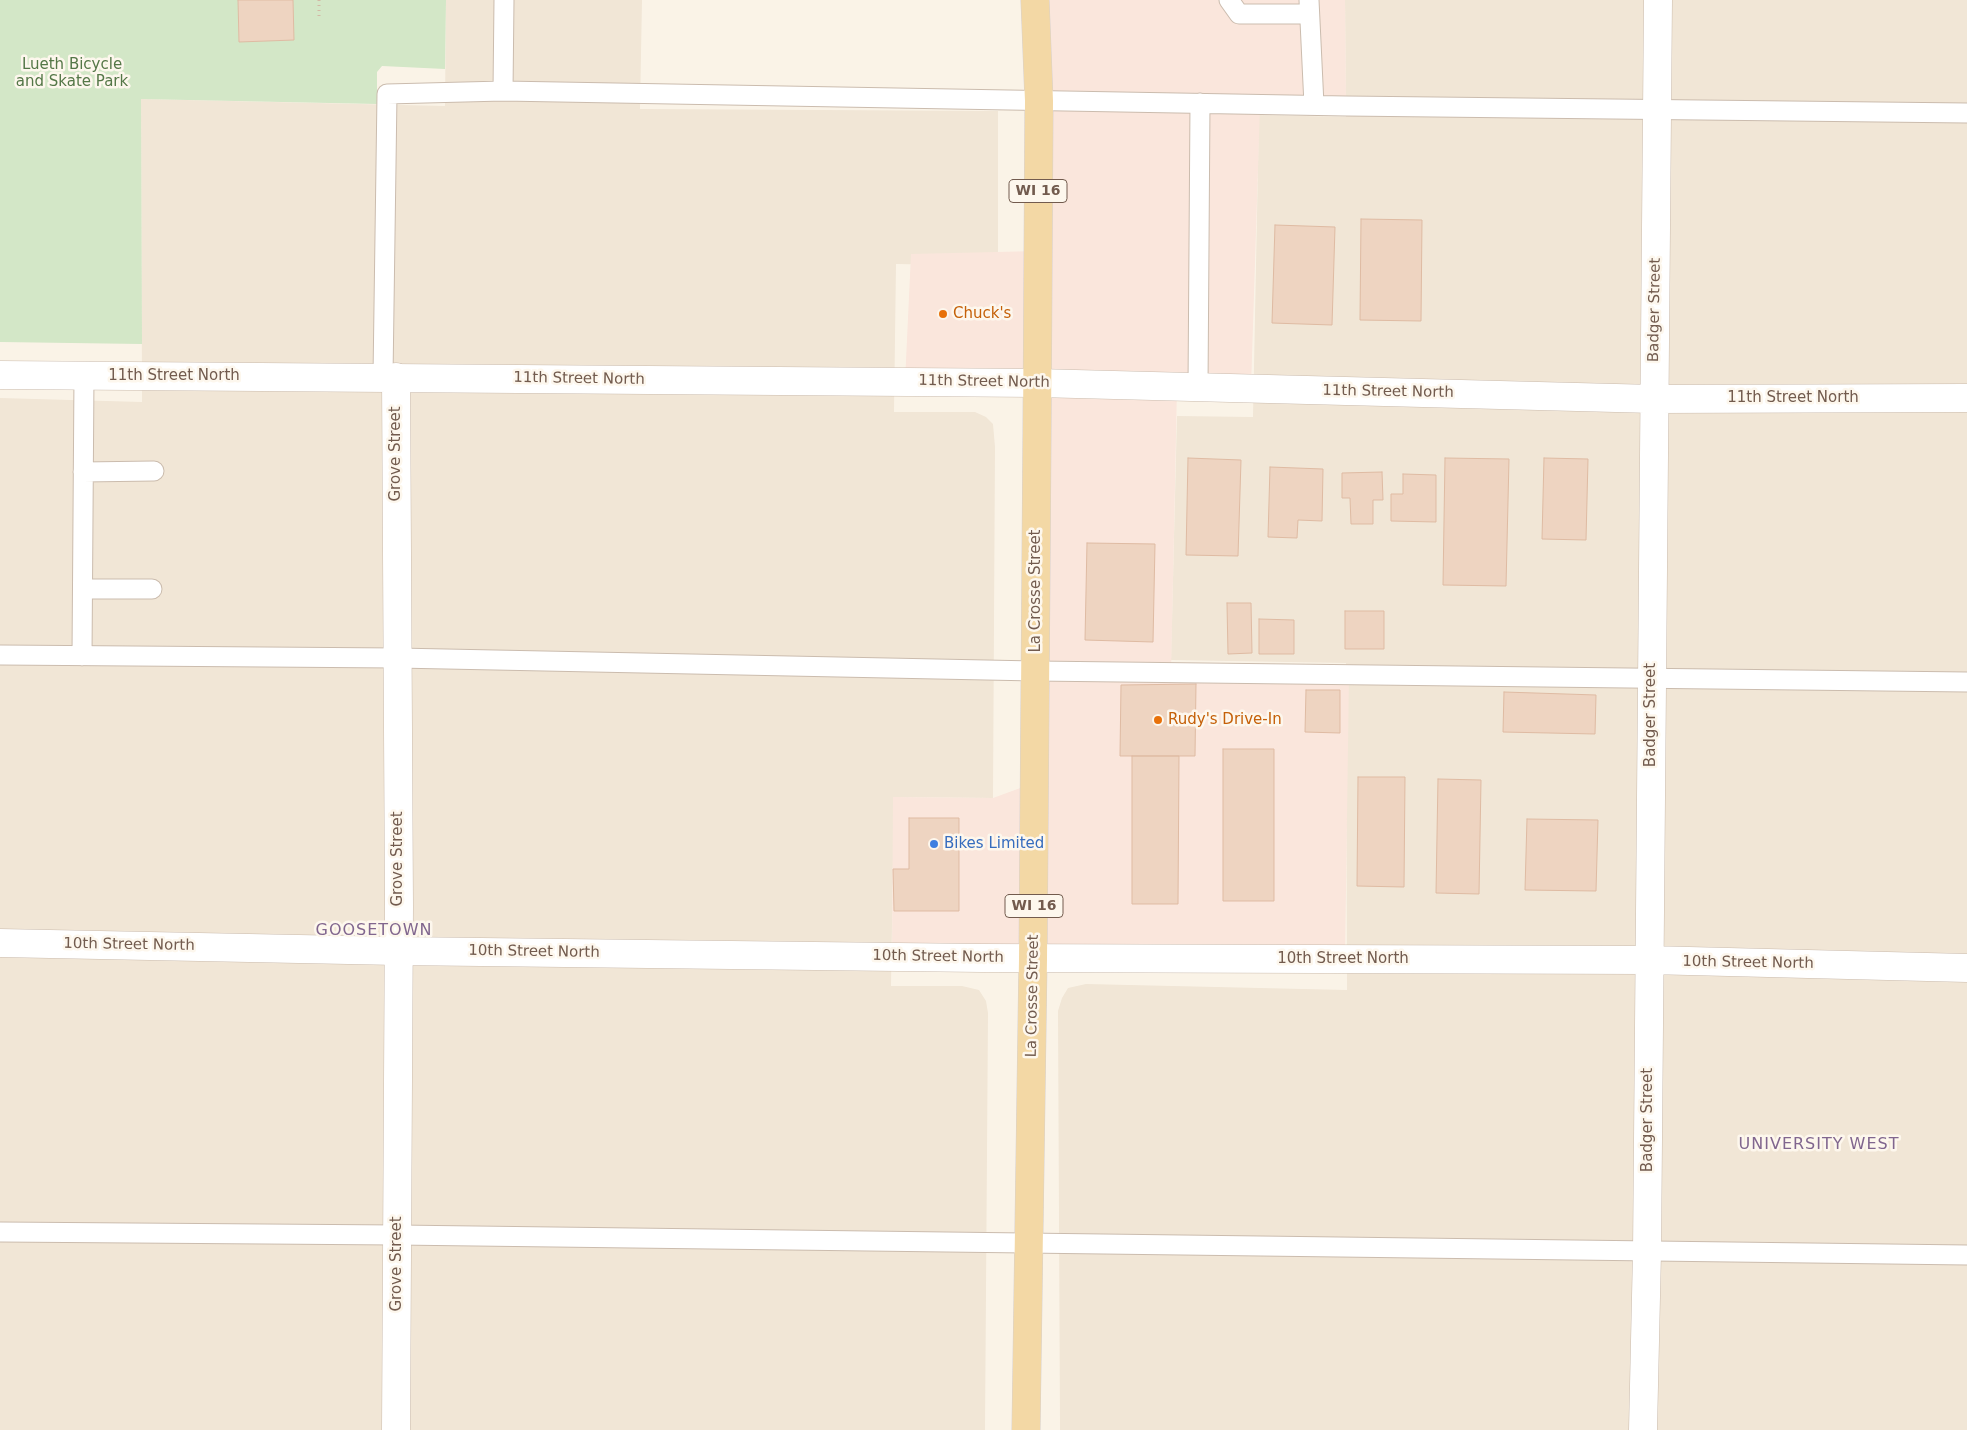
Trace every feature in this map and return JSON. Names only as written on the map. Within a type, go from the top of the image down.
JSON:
[{"type":"main road","name":"WI 16","points":[[1036,0],[1038,383]]},
{"type":"main road","name":"La Crosse Street","points":[[1026,1430],[1034,958],[1038,383]]},
{"type":"street","name":"Badger Street","points":[[1643,1430],[1647,1252],[1658,0]]},
{"type":"street","name":"11th Street North","points":[[0,375],[1038,383],[1654,399],[1967,398]]},
{"type":"street","name":"Grove Street","points":[[390,377],[397,658],[396,1430]]},
{"type":"street","name":"10th Street North","points":[[0,943],[398,951],[1034,958],[1650,960],[1967,968]]},
{"type":"lane","points":[[503,92],[504,0]]},
{"type":"lane","points":[[1229,0],[1239,14],[1309,7],[1314,105]]},
{"type":"lane","points":[[390,377],[387,94],[503,92],[1967,114]]},
{"type":"lane","points":[[1198,387],[1200,103]]},
{"type":"lane","points":[[82,656],[84,375]]},
{"type":"lane","points":[[84,472],[154,471]]},
{"type":"lane","points":[[82,588],[152,588]]},
{"type":"lane","points":[[0,655],[397,658],[1035,671],[1967,682]]},
{"type":"lane","points":[[0,1232],[397,1234],[1967,1255]]},
{"type":"path","points":[[319,0],[319,18]]},
{"type":"shaded area","points":[[446,0],[642,0],[640,109],[998,111],[998,266],[896,264],[894,412],[975,412],[986,417],[993,424],[995,447],[993,798],[894,797],[891,986],[962,986],[979,990],[986,1001],[988,1013],[985,1430],[0,1430],[0,398],[142,402],[141,99],[445,106]]},
{"type":"shaded area","points":[[1035,0],[1345,0],[1346,106],[1260,105],[1251,388],[1177,387],[1171,673],[1349,676],[1345,959],[892,956],[893,797],[993,798],[1034,783],[1037,383],[905,382],[911,254],[1038,251]]},
{"type":"shaded area","points":[[1345,0],[1967,0],[1967,1430],[1060,1430],[1058,1011],[1062,998],[1068,988],[1086,984],[1347,990],[1346,663],[1171,660],[1177,416],[1253,417],[1259,115],[1346,117]]},
{"type":"green space","name":"Lueth Bicycle and Skate Park","points":[[0,0],[446,0],[445,69],[382,66],[377,72],[377,104],[141,99],[142,344],[0,342]]},
{"type":"building","points":[[238,0],[293,0],[294,40],[239,42]]},
{"type":"building","points":[[1361,219],[1422,220],[1421,321],[1360,320]]},
{"type":"building","points":[[1275,225],[1335,227],[1332,325],[1272,323]]},
{"type":"building","points":[[1188,458],[1241,460],[1238,556],[1186,555]]},
{"type":"building","points":[[1445,458],[1509,459],[1506,586],[1443,585]]},
{"type":"building","points":[[1544,458],[1588,459],[1586,540],[1542,539]]},
{"type":"building","points":[[1270,467],[1323,469],[1322,521],[1298,520],[1297,538],[1268,537]]},
{"type":"building","points":[[1382,472],[1383,500],[1373,500],[1373,524],[1351,524],[1350,498],[1342,498],[1342,473]]},
{"type":"building","points":[[1403,474],[1436,475],[1436,522],[1391,521],[1391,494],[1403,494]]},
{"type":"building","points":[[1087,543],[1155,544],[1153,642],[1085,640]]},
{"type":"building","points":[[1227,603],[1251,603],[1252,653],[1228,654]]},
{"type":"building","points":[[1345,611],[1384,611],[1384,649],[1345,649]]},
{"type":"building","points":[[1259,619],[1294,620],[1294,654],[1259,654]]},
{"type":"building","name":"Rudy's Drive-In","points":[[1196,684],[1195,756],[1120,756],[1121,685]]},
{"type":"building","points":[[1306,690],[1340,690],[1340,733],[1305,732]]},
{"type":"building","points":[[1504,692],[1596,695],[1595,734],[1503,732]]},
{"type":"building","points":[[1223,749],[1274,749],[1274,901],[1223,901]]},
{"type":"building","points":[[1132,756],[1179,756],[1178,904],[1132,904]]},
{"type":"building","points":[[1358,777],[1405,777],[1404,887],[1357,886]]},
{"type":"building","points":[[1438,779],[1481,780],[1479,894],[1436,893]]},
{"type":"building","name":"Bikes Limited","points":[[909,818],[959,818],[959,911],[894,911],[893,869],[909,869]]},
{"type":"building","points":[[1527,819],[1598,820],[1596,891],[1525,890]]},
{"type":"place","name":"Chuck's","points":[[943,314]]},
{"type":"place","name":"Rudy's Drive-In","points":[[1158,720]]},
{"type":"place","name":"Bikes Limited","points":[[934,844]]},
{"type":"district","name":"GOOSETOWN","points":[[374,931]]},
{"type":"district","name":"UNIVERSITY WEST","points":[[1819,1145]]}]
